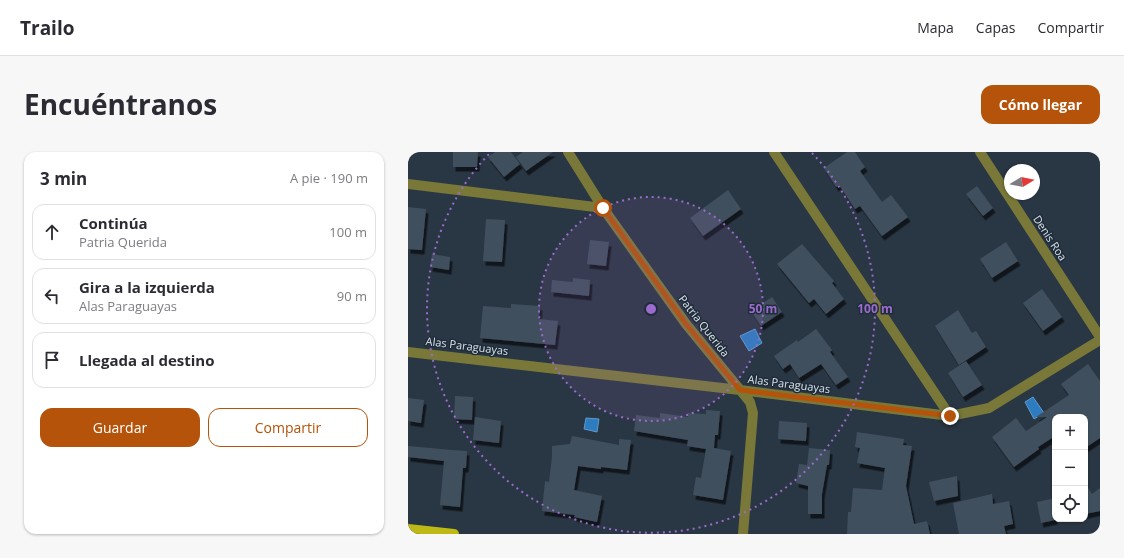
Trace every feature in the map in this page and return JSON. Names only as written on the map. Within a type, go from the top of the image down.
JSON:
[{"type":"main road","points":[[408,529],[454,534]]},
{"type":"street","name":"Patria Querida","points":[[568,152],[603,208],[686,324],[750,402],[753,414],[743,534]]},
{"type":"street","points":[[774,152],[950,416]]},
{"type":"street","name":"Denis Roa","points":[[980,152],[1100,338]]},
{"type":"street","points":[[408,184],[603,208]]},
{"type":"street","name":"Alas Paraguayas","points":[[408,352],[950,416],[989,408],[1100,338]]},
{"type":"water","points":[[755,329],[762,343],[749,351],[740,336]]},
{"type":"water","points":[[1033,397],[1044,413],[1034,419],[1025,402]]},
{"type":"water","points":[[586,418],[599,419],[597,432],[584,429]]},
{"type":"building","points":[[453,152],[478,152],[477,167],[453,167]]},
{"type":"building","points":[[495,152],[511,152],[520,164],[504,177],[488,157]]},
{"type":"building","points":[[523,152],[553,152],[526,171],[516,157]]},
{"type":"building","points":[[847,152],[855,152],[865,167],[860,171],[882,202],[891,195],[908,217],[882,236],[860,206],[855,209],[839,185],[836,187],[824,168]]},
{"type":"building","points":[[977,186],[993,208],[983,216],[966,194]]},
{"type":"building","points":[[728,190],[741,209],[703,236],[690,218]]},
{"type":"building","points":[[408,207],[426,209],[422,250],[408,249]]},
{"type":"building","points":[[486,219],[505,220],[502,262],[483,261]]},
{"type":"building","points":[[590,240],[609,242],[606,266],[587,264]]},
{"type":"building","points":[[1006,242],[1018,261],[992,278],[980,259]]},
{"type":"building","points":[[802,244],[834,281],[832,283],[844,299],[826,314],[814,299],[809,303],[777,264]]},
{"type":"building","points":[[432,254],[450,257],[449,270],[430,267]]},
{"type":"building","points":[[573,278],[590,280],[589,296],[551,292],[552,280],[573,282]]},
{"type":"building","points":[[1042,289],[1062,317],[1043,331],[1023,303]]},
{"type":"building","points":[[772,297],[782,312],[761,326],[751,311]]},
{"type":"building","points":[[511,304],[540,306],[539,319],[558,321],[555,345],[480,338],[483,306],[511,308]]},
{"type":"building","points":[[958,310],[972,333],[976,331],[986,347],[959,365],[935,326]]},
{"type":"building","points":[[816,329],[832,350],[830,352],[848,377],[836,385],[821,364],[799,378],[790,364],[783,369],[774,356],[797,340],[798,342]]},
{"type":"building","points":[[966,361],[982,385],[963,397],[948,373]]},
{"type":"building","points":[[1088,364],[1100,381],[1100,438],[1088,446],[1088,414],[1052,414],[1052,438],[1038,447],[1039,449],[1014,467],[992,437],[1016,418],[1026,431],[1047,417],[1036,417],[1069,395],[1061,384]]},
{"type":"building","points":[[455,396],[473,397],[472,420],[454,419]]},
{"type":"building","points":[[408,398],[424,400],[421,423],[408,421]]},
{"type":"building","points":[[706,410],[720,411],[718,435],[715,435],[714,448],[731,451],[723,500],[693,495],[696,477],[701,478],[706,449],[687,446],[688,440],[634,431],[636,415],[660,418],[660,413],[688,417],[688,413],[706,414]]},
{"type":"building","points":[[475,417],[501,421],[499,443],[473,440]]},
{"type":"building","points":[[779,421],[807,423],[806,441],[778,439]]},
{"type":"building","points":[[857,432],[904,439],[903,445],[912,446],[906,486],[914,524],[927,521],[930,534],[847,534],[848,512],[851,512],[853,488],[882,490],[885,468],[857,463],[860,448],[855,447]]},
{"type":"building","points":[[572,436],[619,445],[619,439],[631,440],[627,470],[578,466],[574,490],[602,496],[597,522],[574,517],[575,515],[542,511],[545,481],[549,482],[552,446],[570,444]]},
{"type":"building","points":[[408,446],[467,451],[466,468],[463,468],[460,507],[440,505],[444,461],[408,457]]},
{"type":"building","points":[[809,448],[830,450],[829,465],[827,465],[822,494],[822,514],[808,514],[808,486],[796,483],[799,464],[807,465]]},
{"type":"building","points":[[957,476],[958,496],[934,501],[929,482]]},
{"type":"building","points":[[1088,488],[1092,494],[1100,488],[1100,511],[1088,513]]},
{"type":"building","points":[[992,494],[993,504],[1009,501],[1013,524],[1004,526],[1006,534],[959,534],[953,503]]},
{"type":"building","points":[[1052,499],[1052,521],[1041,523],[1037,502]]},
{"type":"route","points":[[603,208],[686,324],[740,390],[950,416]]}]
